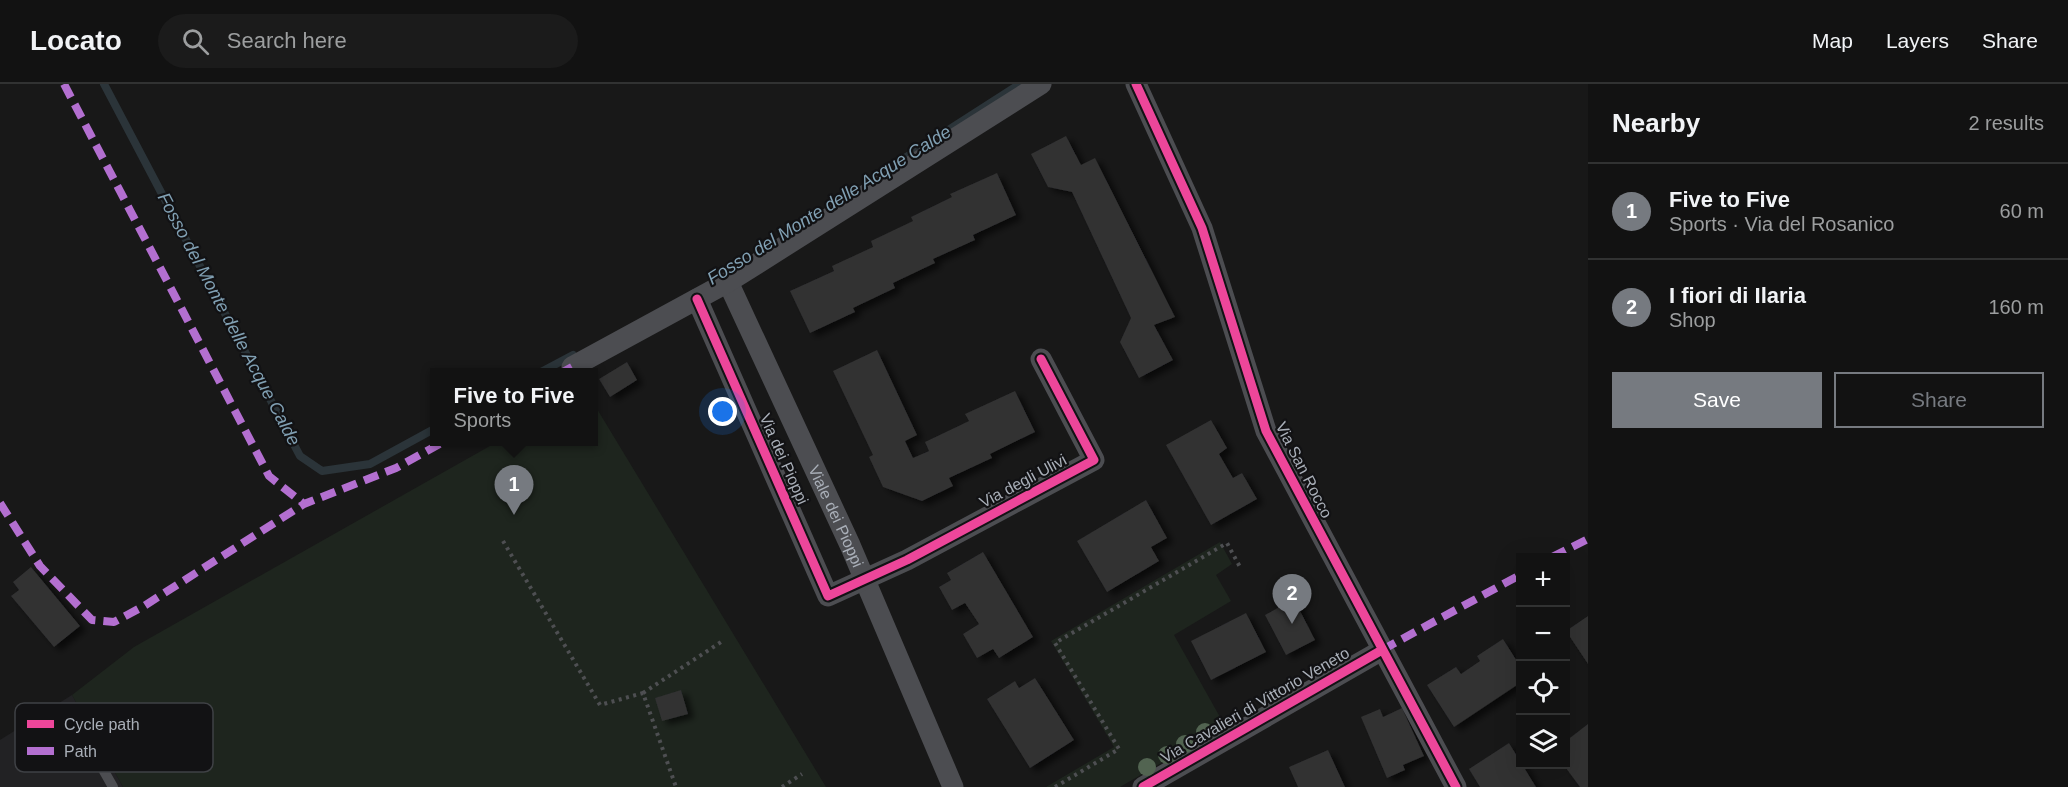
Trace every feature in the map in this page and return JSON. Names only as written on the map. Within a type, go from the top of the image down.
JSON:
[{"type":"street","points":[[572,368],[728,282],[1041,84]]},
{"type":"street","name":"Via San Rocco","points":[[1136,84],[1202,228],[1266,431],[1456,787]]},
{"type":"street","name":"Viale dei Pioppi","points":[[728,282],[850,545],[953,787]]},
{"type":"street","name":"Via dei Pioppi","points":[[697,299],[828,596],[863,579]]},
{"type":"street","name":"Via degli Ulivi","points":[[863,579],[907,560],[1094,460],[1041,359]]},
{"type":"street","name":"Via Cavalieri di Vittorio Veneto","points":[[1143,787],[1382,650]]},
{"type":"lane","points":[[104,772],[113,787]]},
{"type":"path","points":[[503,541],[600,705],[643,693],[721,642]]},
{"type":"path","points":[[1055,787],[1119,749],[1055,643],[1227,543],[1240,567]]},
{"type":"path","points":[[643,693],[676,787]]},
{"type":"path","points":[[782,787],[802,774]]},
{"type":"shaded area","points":[[598,411],[826,787],[123,787],[115,772],[213,772],[213,703],[76,703],[72,695],[134,647],[490,446],[598,446]]},
{"type":"shaded area","points":[[1220,542],[1232,564],[1216,575],[1231,601],[1174,635],[1225,726],[1120,787],[1046,787],[1114,747],[1051,641]]},
{"type":"shaded area","points":[[72,695],[76,703],[59,703]]},
{"type":"shaded area","points":[[15,731],[15,772],[115,772],[123,787],[0,787],[0,740]]},
{"type":"building","points":[[1066,136],[1081,165],[1095,158],[1175,317],[1154,325],[1173,360],[1139,378],[1120,342],[1131,318],[1072,192],[1048,187],[1031,154]]},
{"type":"building","points":[[997,173],[1016,215],[973,235],[975,240],[933,259],[935,263],[893,283],[895,288],[853,308],[855,312],[810,333],[790,291],[834,271],[832,266],[873,247],[871,241],[913,221],[911,217],[952,197],[950,194]]},
{"type":"building","points":[[877,350],[917,435],[905,441],[913,458],[929,451],[925,442],[969,421],[965,414],[1015,391],[1035,432],[990,454],[992,458],[949,478],[953,486],[922,501],[883,487],[869,457],[873,455],[833,371]]},
{"type":"building","points":[[627,362],[637,380],[610,397],[599,379]]},
{"type":"building","points":[[1211,420],[1227,448],[1219,454],[1233,478],[1242,473],[1257,499],[1211,525],[1166,445]]},
{"type":"building","points":[[1146,500],[1167,538],[1151,547],[1159,561],[1107,592],[1077,541]]},
{"type":"building","points":[[983,552],[1033,637],[999,658],[993,649],[977,658],[963,634],[979,624],[965,603],[952,610],[939,587],[951,580],[947,573]]},
{"type":"building","points":[[31,567],[80,626],[54,647],[11,596],[19,590],[13,582]]},
{"type":"building","points":[[1294,599],[1315,640],[1286,655],[1265,615]]},
{"type":"building","points":[[1246,613],[1266,652],[1211,680],[1191,641]]},
{"type":"building","points":[[1588,616],[1588,664],[1570,637],[1570,628]]},
{"type":"building","points":[[1503,639],[1516,660],[1516,686],[1454,727],[1427,685],[1456,667],[1461,674],[1480,661],[1477,656]]},
{"type":"building","points":[[1035,678],[1074,740],[1030,768],[987,699],[1015,681],[1019,688]]},
{"type":"building","points":[[681,690],[688,714],[662,721],[655,698]]},
{"type":"building","points":[[1402,708],[1424,756],[1403,765],[1405,770],[1387,778],[1361,717],[1380,709],[1383,717]]},
{"type":"building","points":[[1588,724],[1588,787],[1580,787],[1567,769],[1570,769],[1570,738]]},
{"type":"building","points":[[1509,743],[1516,754],[1516,769],[1525,769],[1536,787],[1480,787],[1469,769]]},
{"type":"building","points":[[1328,750],[1345,787],[1298,787],[1289,767]]},
{"type":"waterway","name":"Fosso del Monte delle Acque Calde","points":[[104,84],[300,456],[322,471],[370,464],[430,431]]},
{"type":"waterway","name":"Fosso del Monte delle Acque Calde","points":[[875,177],[1020,84]]},
{"type":"waterway","name":"Fosso del Monte delle Acque Calde","points":[[549,368],[573,355]]},
{"type":"marked path","points":[[64,84],[269,476],[304,504]]},
{"type":"marked path","points":[[0,503],[40,566],[92,620],[114,622],[144,606],[304,504],[396,468],[436,446]]},
{"type":"marked path","points":[[1560,553],[1588,539]]},
{"type":"marked path","points":[[1382,650],[1516,577]]},
{"type":"cycle path","points":[[1136,84],[1202,228],[1266,431],[1456,787]]},
{"type":"cycle path","points":[[697,299],[828,596],[907,560],[1094,460],[1041,359]]},
{"type":"cycle path","points":[[1143,787],[1382,650]]},
{"type":"place","name":"Five to Five","points":[[514,515]]},
{"type":"place","name":"I fiori di Ilaria","points":[[1292,624]]}]
